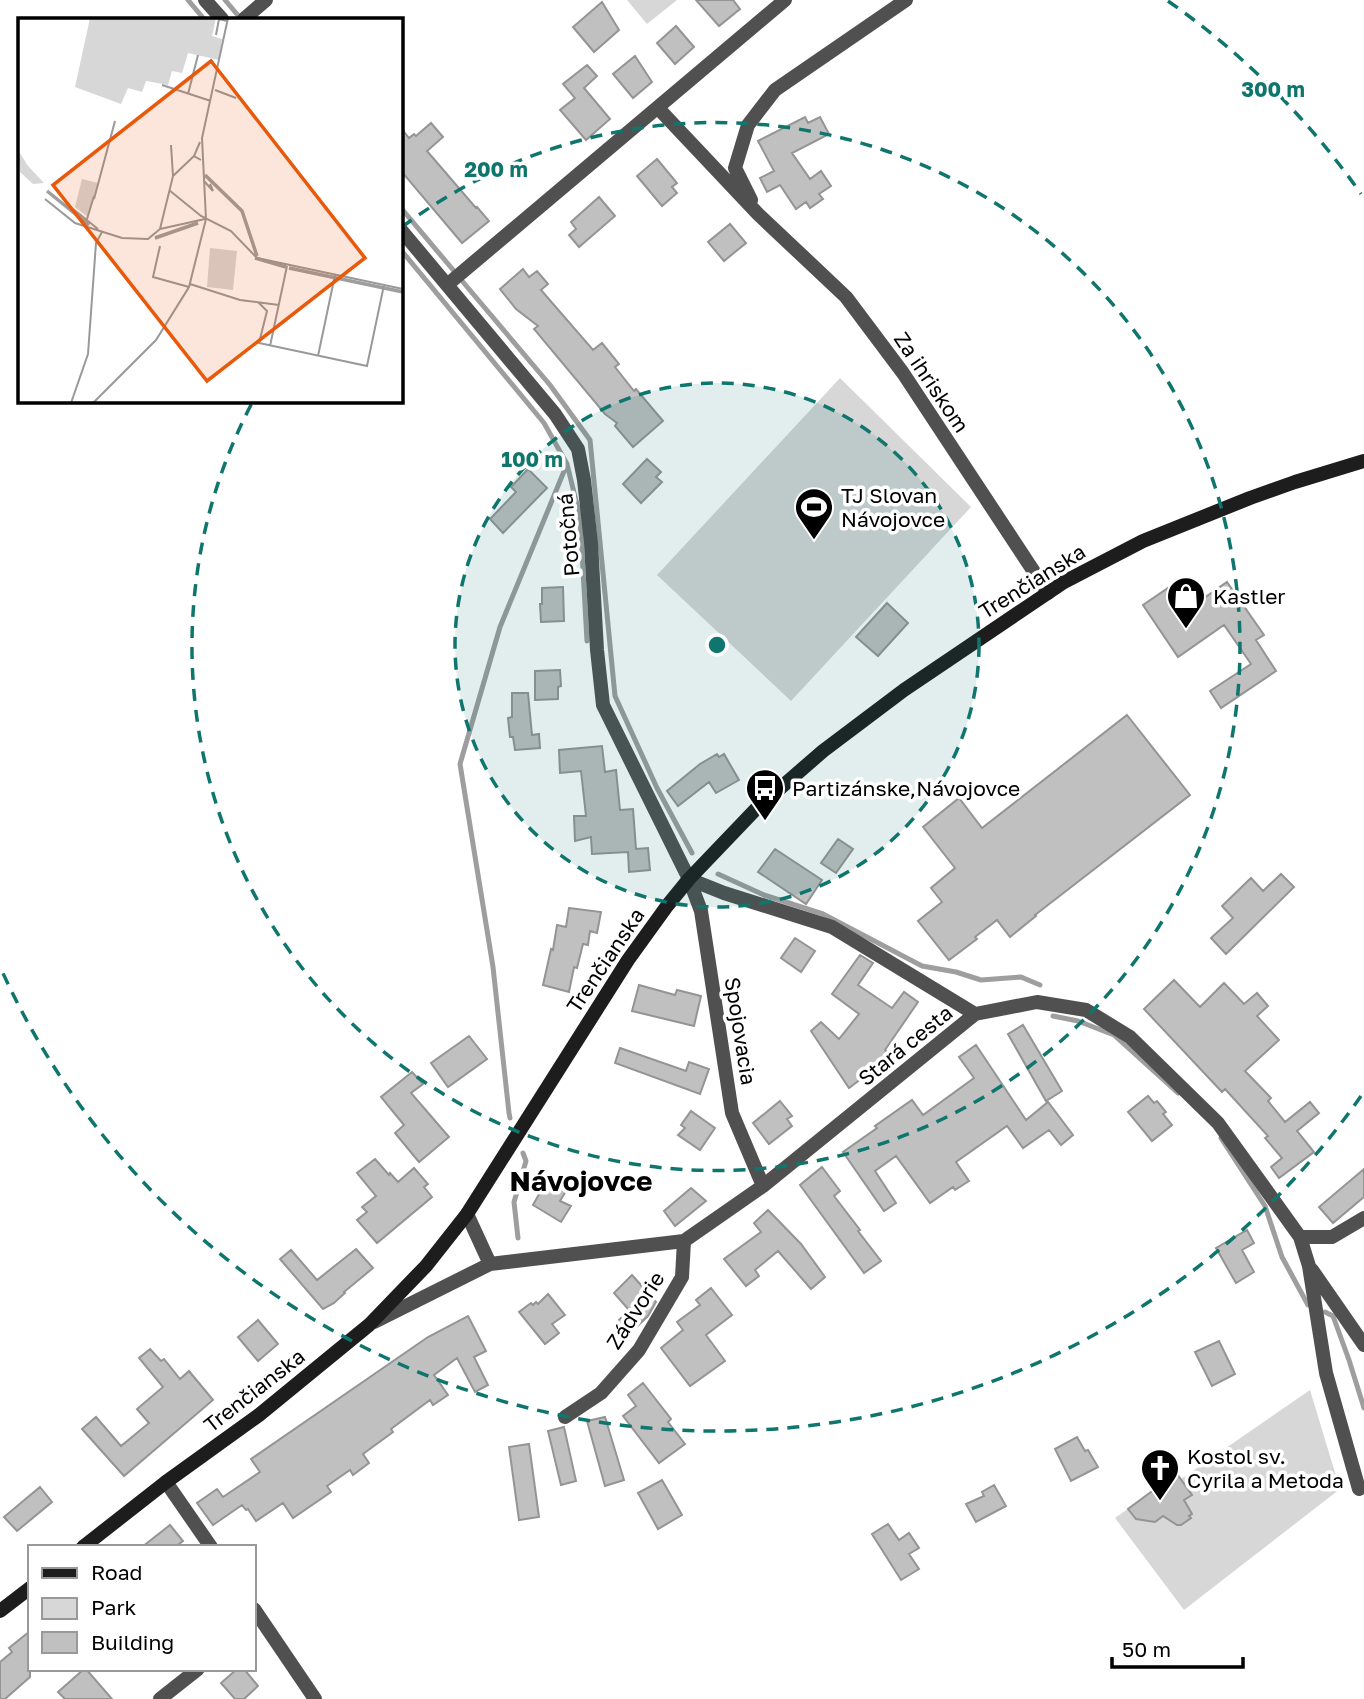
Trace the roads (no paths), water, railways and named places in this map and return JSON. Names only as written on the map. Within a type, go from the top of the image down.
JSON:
[{"type":"main road","name":"Trenčianska","points":[[86,1545],[166,1482],[259,1415],[369,1325],[426,1266],[467,1214],[628,960],[689,878],[755,810],[823,751],[904,690],[1064,582],[1143,541],[1250,498],[1364,461]]},
{"type":"main road","points":[[0,1611],[28,1590]]},
{"type":"street","points":[[205,0],[221,18]]},
{"type":"street","points":[[245,18],[267,0]]},
{"type":"street","points":[[447,285],[785,0]]},
{"type":"street","points":[[758,214],[735,168],[748,125],[775,90],[906,0]]},
{"type":"street","name":"Za ihriskom","points":[[658,108],[758,214],[846,298],[902,373],[1048,593]]},
{"type":"street","name":"Potočná","points":[[402,231],[555,414],[578,449],[590,530],[603,705],[689,878]]},
{"type":"street","points":[[689,878],[724,893],[832,928],[975,1014]]},
{"type":"street","name":"Spojovacia","points":[[689,878],[701,911],[732,1114],[763,1186]]},
{"type":"street","name":"Stará cesta","points":[[369,1325],[490,1264],[684,1241],[763,1186],[975,1014],[1037,1002],[1086,1010],[1130,1037],[1218,1123],[1300,1237],[1309,1266]]},
{"type":"street","points":[[467,1214],[490,1264]]},
{"type":"street","points":[[1300,1237],[1332,1237],[1364,1218]]},
{"type":"street","name":"Zádvorie","points":[[565,1417],[601,1393],[639,1350],[682,1276],[684,1241]]},
{"type":"street","points":[[1309,1266],[1364,1345]]},
{"type":"street","points":[[1309,1266],[1325,1373],[1359,1489]]},
{"type":"street","points":[[166,1482],[210,1545]]},
{"type":"street","points":[[256,1618],[314,1699]]},
{"type":"street","points":[[160,1699],[195,1671]]},
{"type":"waterway","points":[[188,0],[203,18]]},
{"type":"waterway","points":[[225,0],[240,18]]},
{"type":"waterway","points":[[402,209],[454,271]]},
{"type":"waterway","points":[[402,251],[544,423],[567,464],[580,517],[587,641]]},
{"type":"waterway","points":[[463,282],[550,385],[590,440],[615,696],[657,788],[692,853]]},
{"type":"waterway","points":[[510,1118],[493,967],[460,764],[500,627],[567,464]]},
{"type":"waterway","points":[[718,874],[764,895],[823,914],[922,966],[981,980],[1021,977],[1040,985]]},
{"type":"waterway","points":[[1053,1016],[1078,1021],[1114,1035],[1178,1093]]},
{"type":"waterway","points":[[1221,1138],[1265,1206],[1282,1257],[1308,1305]]},
{"type":"waterway","points":[[518,1238],[514,1202],[526,1161],[523,1153]]},
{"type":"waterway","points":[[1325,1312],[1333,1316],[1364,1408]]},
{"type":"place","name":"TJ Slovan Návojovce","points":[[814,541]]},
{"type":"place","name":"Kastler","points":[[1186,630]]},
{"type":"place","name":"Partizánske,Návojovce","points":[[765,822]]},
{"type":"place","name":"Kostol sv. Cyrila a Metoda","points":[[1160,1502]]},
{"type":"district","name":"Návojovce","points":[[581,1180]]}]
